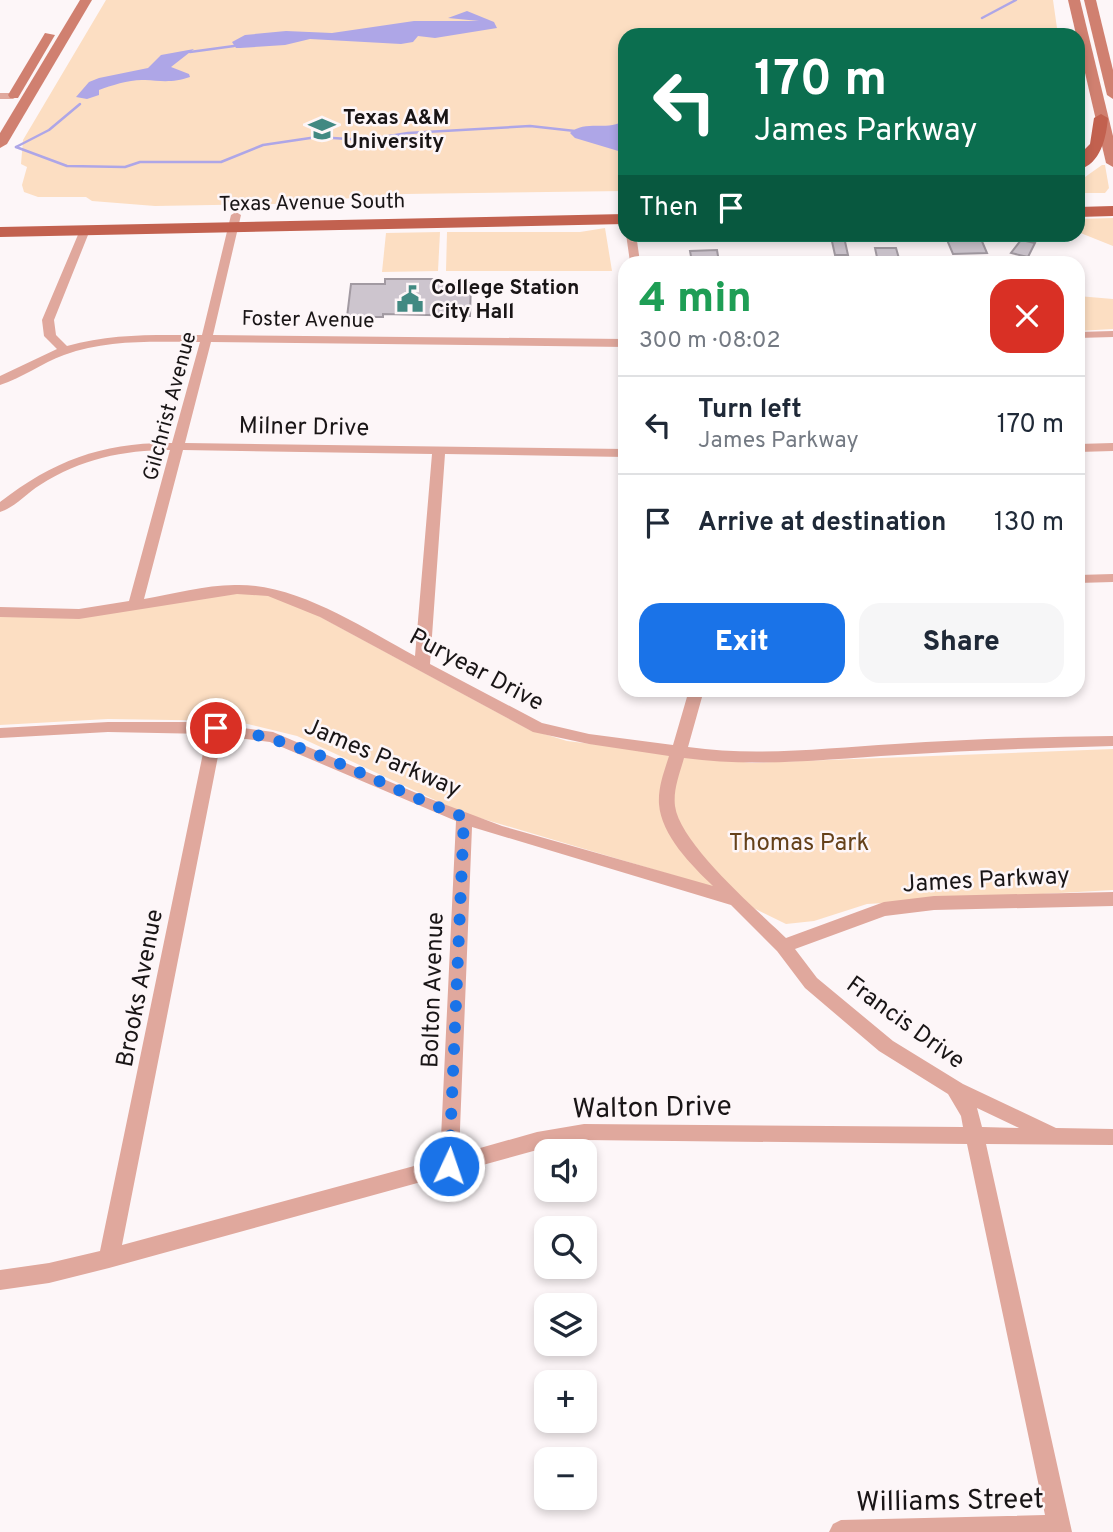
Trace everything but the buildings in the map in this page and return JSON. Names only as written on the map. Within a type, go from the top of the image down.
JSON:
[{"type":"main road","points":[[0,117],[7,96],[70,0]]},
{"type":"main road","points":[[66,35],[58,33],[77,0]]},
{"type":"main road","points":[[0,144],[86,0]]},
{"type":"main road","points":[[1074,0],[1080,28]]},
{"type":"main road","points":[[1090,0],[1113,95]]},
{"type":"main road","points":[[1079,23],[1096,24]]},
{"type":"main road","points":[[1085,49],[1113,163]]},
{"type":"main road","points":[[7,96],[18,99],[4,124],[8,131]]},
{"type":"main road","points":[[1085,158],[1097,145],[1101,118]]},
{"type":"main road","points":[[1085,200],[1113,199]]},
{"type":"main road","name":"Texas Avenue South","points":[[0,232],[618,207]]},
{"type":"main road","points":[[1085,212],[1113,211]]},
{"type":"main road","name":"Texas Avenue South","points":[[5,218],[234,221],[618,219]]},
{"type":"street","name":"Gilchrist Avenue","points":[[135,605],[208,337],[234,221]]},
{"type":"street","points":[[64,350],[50,336],[48,320],[85,230]]},
{"type":"street","points":[[1085,335],[1113,334]]},
{"type":"street","name":"Foster Avenue","points":[[0,381],[41,358],[109,340],[208,337],[618,343]]},
{"type":"street","name":"Milner Drive","points":[[0,508],[48,472],[90,454],[140,446],[618,453]]},
{"type":"street","points":[[1085,448],[1113,447]]},
{"type":"street","points":[[422,666],[439,452]]},
{"type":"street","points":[[1085,579],[1113,578]]},
{"type":"street","name":"Puryear Drive","points":[[0,612],[79,614],[237,589],[270,592],[325,614],[538,728],[676,752],[761,758],[967,745],[1113,741]]},
{"type":"street","name":"Francis Drive","points":[[695,697],[676,752],[667,799],[670,818],[692,853],[783,946],[825,995],[886,1046],[955,1088],[970,1114],[1060,1529]]},
{"type":"street","name":"James Parkway","points":[[0,733],[108,727],[216,728],[273,737],[422,802],[498,831],[736,900]]},
{"type":"street","name":"Brooks Avenue","points":[[109,1258],[216,728]]},
{"type":"street","name":"Bolton Avenue","points":[[449,1166],[464,817]]},
{"type":"street","name":"James Parkway","points":[[783,946],[884,909],[934,903],[1113,899]]},
{"type":"street","points":[[955,1088],[1057,1136]]},
{"type":"street","name":"Walton Drive","points":[[0,1280],[49,1273],[109,1258],[584,1132],[1113,1137]]},
{"type":"street","name":"Williams Street","points":[[841,1532],[1060,1529]]},
{"type":"green space","name":"Texas A&M University","points":[[106,0],[1053,0],[1057,28],[618,28],[618,191],[405,194],[274,204],[155,206],[92,201],[86,197],[38,197],[24,192],[22,185],[27,167],[21,164],[23,140]]},
{"type":"green space","points":[[1105,165],[1109,188],[1105,193],[1085,193],[1085,177]]},
{"type":"green space","points":[[1113,218],[1113,246],[1085,235],[1085,219]]},
{"type":"green space","points":[[605,228],[612,271],[446,271],[447,232],[580,232]]},
{"type":"green space","points":[[440,232],[438,271],[382,272],[386,233]]},
{"type":"green space","points":[[1085,297],[1113,299],[1113,329],[1085,331]]},
{"type":"green space","name":"Thomas Park","points":[[233,592],[278,594],[528,729],[567,741],[752,763],[1113,749],[1113,890],[867,904],[814,921],[786,924],[709,886],[463,813],[297,736],[235,721],[108,719],[0,725],[0,616],[119,612]]},
{"type":"shaded area","points":[[467,11],[494,22],[497,28],[435,38],[418,36],[413,42],[401,44],[310,39],[285,45],[236,48],[232,42],[245,35],[286,31],[332,33],[414,21],[479,21],[448,18]]},
{"type":"shaded area","points":[[194,49],[171,67],[189,74],[190,77],[173,81],[128,81],[99,90],[99,95],[87,99],[76,97],[89,82],[148,68],[161,55]]},
{"type":"shaded area","points":[[618,123],[618,151],[575,138],[570,133],[583,127]]},
{"type":"waterway","points":[[982,18],[1016,0]]},
{"type":"waterway","points":[[190,52],[234,46]]},
{"type":"waterway","points":[[80,104],[49,130],[16,147],[67,166],[125,167],[140,162],[221,162],[263,145],[317,137],[364,140],[408,133],[530,126],[575,131]]},
{"type":"place","name":"Texas A&M University","points":[[322,129]]},
{"type":"place","name":"College Station City Hall","points":[[410,299]]},
{"type":"route","points":[[216,728],[273,737],[422,802],[464,817],[449,1166]]}]
